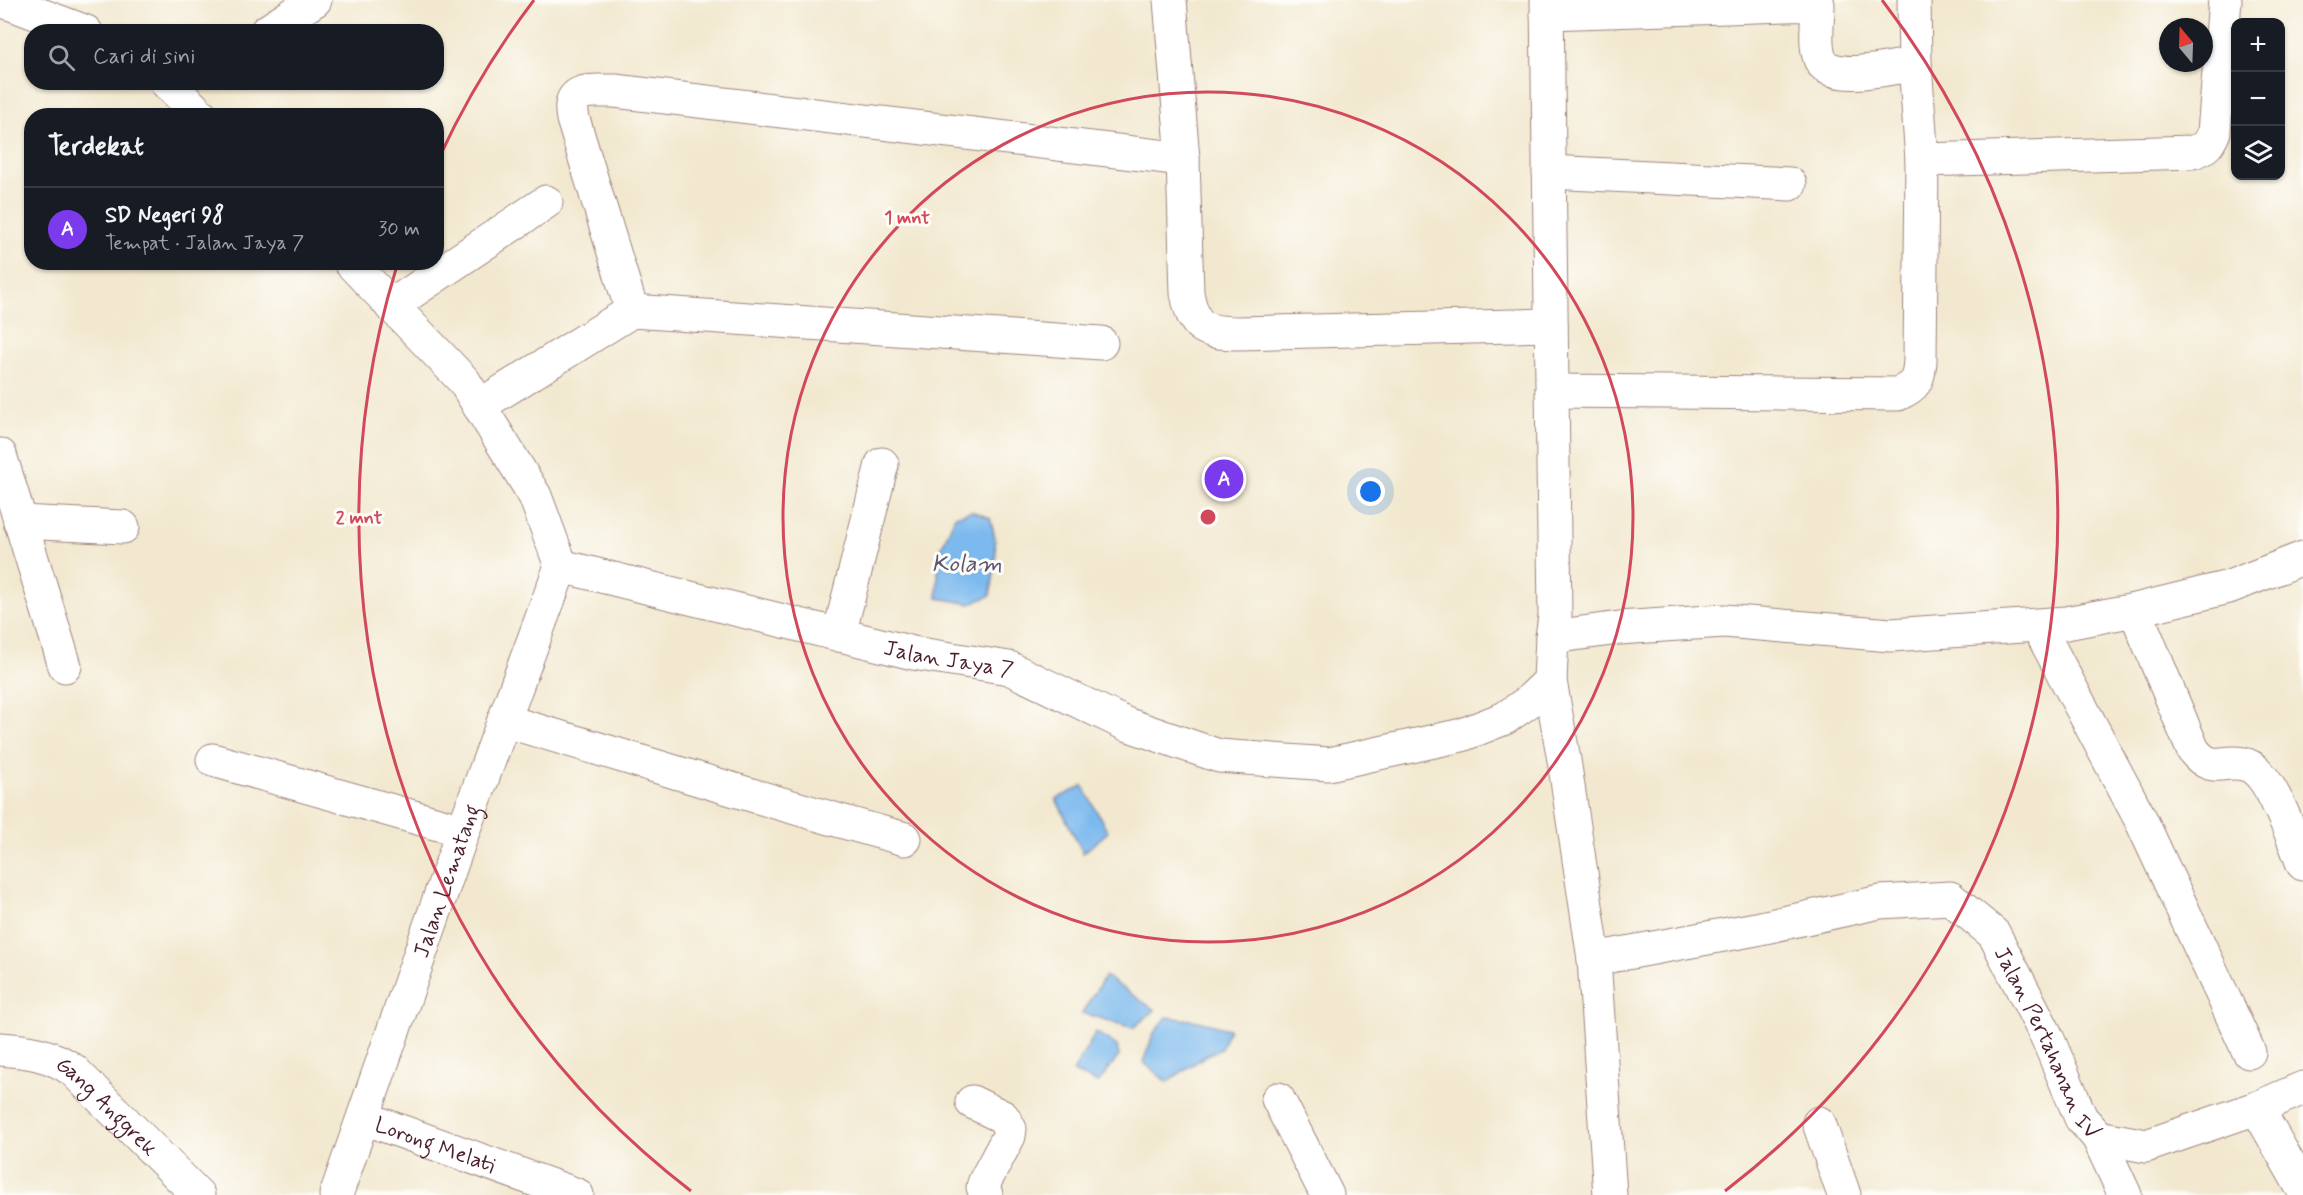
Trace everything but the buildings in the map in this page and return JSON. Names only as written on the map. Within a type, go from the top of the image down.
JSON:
[{"type":"street","points":[[1,0],[65,24]]},
{"type":"street","points":[[278,24],[315,0]]},
{"type":"street","points":[[1170,0],[1183,159],[1187,293],[1192,314],[1202,328],[1214,332],[1238,333],[1551,325]]},
{"type":"street","points":[[1552,391],[1898,394],[1913,386],[1919,378],[1920,361],[1922,160],[1914,0]]},
{"type":"street","points":[[1922,160],[2193,152],[2209,145],[2214,132],[2225,0]]},
{"type":"street","points":[[1610,1195],[1594,959],[1550,681],[1555,616],[1547,6],[1818,2],[1818,52],[1820,61],[1826,69],[1857,72],[1916,64]]},
{"type":"street","points":[[180,90],[195,108]]},
{"type":"street","points":[[632,311],[570,107],[576,95],[582,92],[615,92],[1183,159]]},
{"type":"street","points":[[1549,172],[1790,184]]},
{"type":"street","points":[[391,306],[546,202]]},
{"type":"street","points":[[357,270],[464,381],[535,496],[561,566]]},
{"type":"street","points":[[479,406],[632,311],[1101,343]]},
{"type":"street","points":[[0,455],[64,666]]},
{"type":"street","points":[[839,635],[882,464]]},
{"type":"street","points":[[21,522],[123,526]]},
{"type":"street","points":[[1552,637],[1619,628],[1724,621],[1891,635],[2066,624],[2135,610],[2229,586],[2303,558]]},
{"type":"street","name":"Jalan Jaya 7","points":[[561,566],[913,653],[1009,668],[1126,724],[1219,756],[1329,764],[1462,735],[1511,714],[1528,702],[1550,681]]},
{"type":"street","name":"Jalan Lematang","points":[[336,1195],[464,831],[561,566]]},
{"type":"street","points":[[2135,610],[2193,750],[2201,761],[2210,764],[2248,765],[2258,773],[2280,807],[2303,864]]},
{"type":"street","points":[[2038,626],[2141,820],[2249,1053]]},
{"type":"street","points":[[505,721],[785,806],[905,839]]},
{"type":"street","points":[[213,760],[464,831]]},
{"type":"street","name":"Jalan Pertahanan IV","points":[[1594,959],[1756,930],[1880,902],[1950,898],[1994,934],[2047,1037],[2081,1118],[2098,1137],[2146,1146],[2257,1108],[2303,1088]]},
{"type":"street","name":"Gang Anggrek","points":[[0,1049],[35,1052],[58,1060],[73,1070],[198,1195]]},
{"type":"street","points":[[1278,1099],[1327,1195]]},
{"type":"street","points":[[972,1102],[1003,1117],[1010,1129],[1009,1136],[985,1181],[983,1187],[986,1195]]},
{"type":"street","points":[[2257,1108],[2303,1189]]},
{"type":"street","name":"Lorong Melati","points":[[364,1118],[577,1195]]},
{"type":"street","points":[[1819,1123],[1844,1195]]},
{"type":"street","points":[[2098,1137],[2125,1195]]},
{"type":"water","name":"Kolam","points":[[971,511],[990,518],[993,528],[996,557],[990,596],[970,604],[937,598],[939,554],[955,516]]},
{"type":"water","points":[[1083,786],[1108,832],[1083,853],[1056,799]]},
{"type":"water","points":[[1105,976],[1155,1010],[1133,1028],[1082,1013]]},
{"type":"water","points":[[1167,1017],[1198,1021],[1229,1029],[1221,1049],[1207,1055],[1167,1082],[1143,1062],[1154,1033]]},
{"type":"water","points":[[1096,1032],[1117,1046],[1119,1056],[1098,1083],[1073,1072]]},
{"type":"place","name":"SD Negeri 98","points":[[1224,479]]}]
